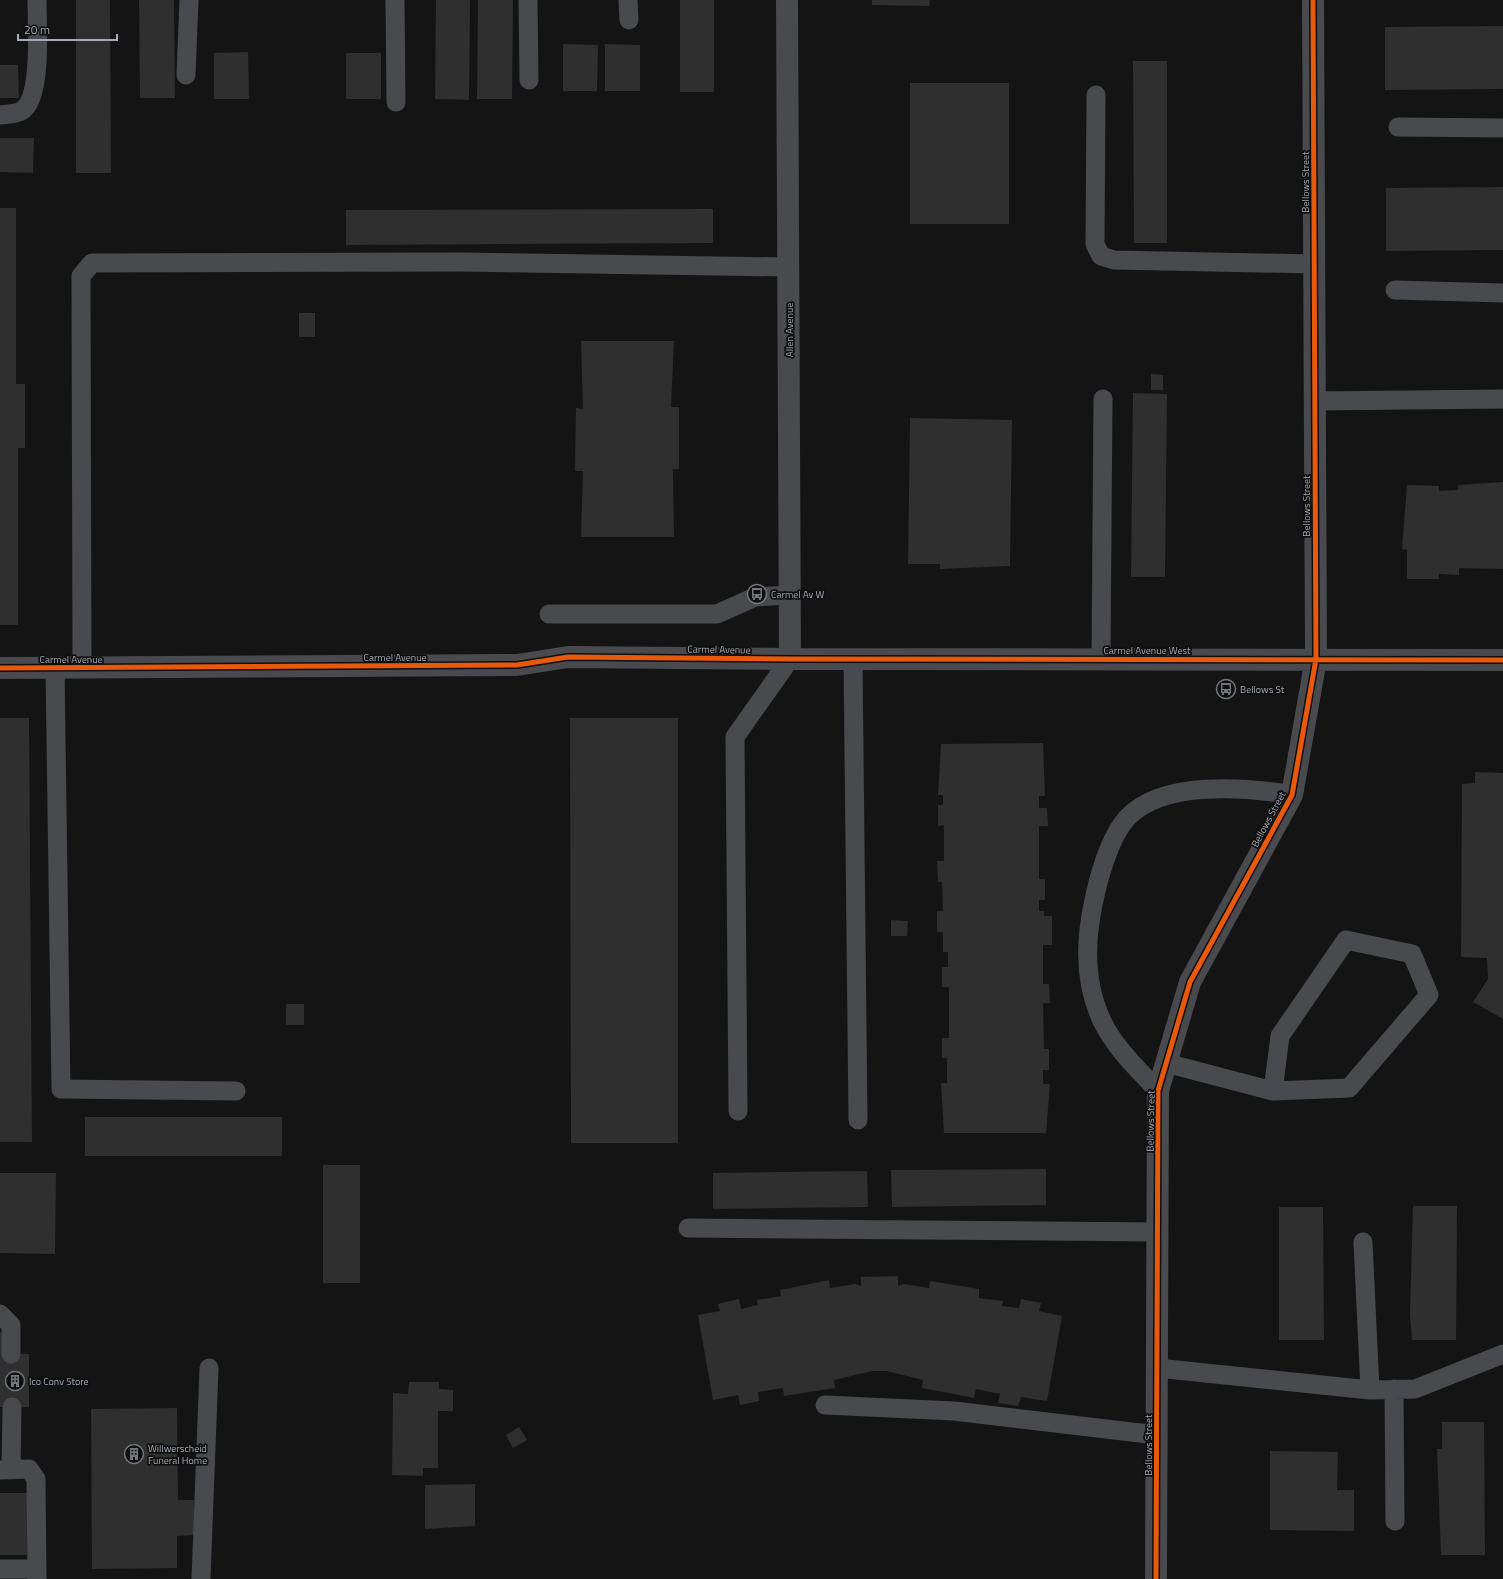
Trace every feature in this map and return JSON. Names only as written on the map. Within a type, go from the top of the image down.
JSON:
[{"type":"street","name":"Allen Avenue","points":[[787,0],[790,659]]},
{"type":"street","name":"Bellows Street","points":[[1156,1579],[1158,1091],[1190,982],[1292,795],[1316,658],[1313,0]]},
{"type":"street","name":"Carmel Avenue","points":[[0,668],[516,665],[568,657],[790,659]]},
{"type":"street","name":"Carmel Avenue West","points":[[790,659],[1316,658],[1503,660]]},
{"type":"lane","points":[[0,116],[22,111],[31,101],[37,70],[37,0]]},
{"type":"lane","points":[[186,75],[189,0]]},
{"type":"lane","points":[[395,0],[396,102]]},
{"type":"lane","points":[[528,0],[529,80]]},
{"type":"lane","points":[[628,0],[628,20]]},
{"type":"lane","points":[[1096,95],[1095,244],[1101,256],[1114,260],[1314,264]]},
{"type":"lane","points":[[1398,127],[1503,128]]},
{"type":"lane","points":[[82,668],[81,276],[92,263],[461,262],[788,267]]},
{"type":"lane","points":[[1395,290],[1503,293]]},
{"type":"lane","points":[[1101,658],[1103,399]]},
{"type":"lane","points":[[1314,401],[1503,399]]},
{"type":"lane","points":[[549,614],[716,614],[755,597],[790,595]]},
{"type":"lane","points":[[738,1111],[735,737],[790,659]]},
{"type":"lane","points":[[853,659],[858,1120]]},
{"type":"lane","points":[[55,668],[61,1089],[236,1091]]},
{"type":"lane","points":[[1158,1091],[1117,1046],[1102,1021],[1093,998],[1088,968],[1090,922],[1097,886],[1114,839],[1127,818],[1145,805],[1168,796],[1201,789],[1231,788],[1264,790],[1292,795]]},
{"type":"lane","points":[[1166,1063],[1273,1091],[1349,1088],[1429,995],[1412,954],[1346,940],[1280,1036],[1273,1091]]},
{"type":"lane","points":[[688,1228],[1158,1232]]},
{"type":"lane","points":[[1363,1242],[1370,1390]]},
{"type":"lane","points":[[0,1314],[11,1325],[11,1354]]},
{"type":"lane","points":[[1157,1368],[1370,1390],[1415,1389],[1503,1354]]},
{"type":"lane","points":[[201,1579],[209,1368]]},
{"type":"lane","points":[[1394,1389],[1395,1521]]},
{"type":"lane","points":[[824,1405],[954,1411],[1157,1435]]},
{"type":"lane","points":[[1,1565],[37,1574],[36,1479],[29,1469],[5,1469],[12,1408]]},
{"type":"building","points":[[76,0],[110,0],[111,173],[76,173]]},
{"type":"building","points":[[139,0],[174,0],[175,98],[140,98]]},
{"type":"building","points":[[436,0],[470,0],[469,100],[435,99]]},
{"type":"building","points":[[478,0],[513,0],[512,99],[477,99]]},
{"type":"building","points":[[680,0],[714,0],[714,92],[680,92]]},
{"type":"building","points":[[872,0],[930,0],[929,6],[872,5]]},
{"type":"building","points":[[1503,26],[1503,89],[1385,90],[1385,27]]},
{"type":"building","points":[[563,44],[598,45],[597,91],[563,91]]},
{"type":"building","points":[[605,44],[640,45],[640,91],[605,91]]},
{"type":"building","points":[[248,52],[249,99],[214,99],[214,53]]},
{"type":"building","points":[[346,53],[381,53],[381,99],[346,99]]},
{"type":"building","points":[[1133,61],[1167,61],[1167,243],[1134,243]]},
{"type":"building","points":[[0,65],[18,65],[19,98],[0,98]]},
{"type":"building","points":[[910,83],[1009,83],[1009,224],[910,224]]},
{"type":"building","points":[[0,138],[34,138],[33,173],[0,172]]},
{"type":"building","points":[[1503,187],[1503,250],[1386,251],[1386,188]]},
{"type":"building","points":[[0,208],[16,208],[16,384],[25,384],[25,448],[18,448],[18,625],[0,625]]},
{"type":"building","points":[[713,209],[713,243],[346,245],[346,210]]},
{"type":"building","points":[[299,313],[315,313],[315,337],[299,337]]},
{"type":"building","points":[[581,341],[674,341],[671,407],[679,407],[679,469],[673,469],[674,537],[581,537],[583,471],[575,471],[576,408],[583,409]]},
{"type":"building","points":[[1151,374],[1163,375],[1163,390],[1151,390]]},
{"type":"building","points":[[1133,393],[1167,394],[1165,577],[1131,577]]},
{"type":"building","points":[[910,418],[1012,420],[1010,566],[940,569],[940,564],[908,564]]},
{"type":"building","points":[[1503,482],[1503,569],[1459,568],[1459,575],[1439,574],[1439,579],[1407,579],[1407,550],[1402,549],[1407,485],[1439,486],[1439,491],[1458,490],[1458,485]]},
{"type":"building","points":[[0,718],[29,718],[32,1142],[0,1142]]},
{"type":"building","points":[[570,718],[678,718],[678,1143],[571,1143]]},
{"type":"building","points":[[1043,743],[1045,796],[1039,796],[1039,808],[1047,808],[1048,826],[1039,826],[1039,879],[1045,879],[1045,900],[1039,900],[1039,911],[1044,911],[1044,916],[1052,916],[1052,945],[1043,945],[1043,984],[1049,984],[1050,1003],[1043,1003],[1044,1049],[1049,1049],[1049,1070],[1043,1070],[1043,1084],[1050,1084],[1046,1133],[944,1133],[941,1083],[947,1083],[947,1058],[942,1058],[942,1038],[949,1038],[949,987],[942,987],[942,967],[948,967],[948,952],[943,952],[943,932],[937,932],[937,911],[943,911],[942,882],[938,882],[937,861],[944,861],[944,825],[938,826],[938,805],[943,805],[943,795],[938,795],[941,744]]},
{"type":"building","points":[[1475,772],[1503,773],[1503,1019],[1473,1002],[1488,979],[1487,958],[1461,957],[1462,784],[1475,783]]},
{"type":"building","points":[[891,920],[908,921],[907,936],[891,936]]},
{"type":"building","points":[[286,1004],[304,1004],[304,1025],[286,1025]]},
{"type":"building","points":[[85,1117],[282,1117],[282,1156],[85,1156]]},
{"type":"building","points":[[323,1165],[360,1165],[360,1283],[323,1283]]},
{"type":"building","points":[[1046,1169],[1046,1205],[892,1207],[891,1170]]},
{"type":"building","points":[[867,1171],[868,1207],[713,1209],[713,1173]]},
{"type":"building","points":[[0,1173],[56,1173],[55,1254],[0,1253]]},
{"type":"building","points":[[1413,1206],[1457,1206],[1456,1340],[1412,1340],[1410,1315]]},
{"type":"building","points":[[1279,1207],[1323,1207],[1324,1340],[1279,1340]]},
{"type":"building","points":[[898,1276],[898,1286],[903,1284],[929,1288],[930,1281],[979,1289],[979,1298],[1003,1301],[1002,1306],[1019,1308],[1021,1299],[1041,1303],[1039,1311],[1062,1316],[1047,1401],[1021,1397],[1018,1406],[998,1403],[1000,1394],[976,1389],[974,1398],[922,1388],[923,1380],[887,1371],[872,1371],[834,1380],[835,1388],[784,1396],[783,1388],[758,1392],[759,1401],[740,1405],[738,1395],[713,1400],[698,1315],[720,1311],[718,1304],[739,1299],[741,1309],[758,1305],[757,1300],[781,1296],[780,1290],[829,1280],[830,1288],[855,1284],[861,1286],[861,1277]]},
{"type":"building","name":"Ico Conv Store","points":[[0,1332],[2,1332],[2,1354],[29,1354],[29,1407],[0,1407]]},
{"type":"building","points":[[409,1382],[439,1382],[439,1389],[453,1390],[453,1411],[438,1411],[438,1468],[423,1468],[423,1476],[392,1475],[393,1393],[408,1394]]},
{"type":"building","name":"Willwerscheid Funeral Home","points":[[177,1408],[178,1500],[194,1500],[194,1535],[177,1536],[177,1568],[92,1569],[91,1409]]},
{"type":"building","points":[[1442,1422],[1484,1422],[1485,1555],[1441,1555],[1437,1449],[1442,1449]]},
{"type":"building","points":[[519,1427],[527,1440],[513,1448],[506,1435]]},
{"type":"building","points":[[1270,1451],[1338,1452],[1337,1490],[1354,1490],[1354,1531],[1270,1530]]},
{"type":"building","points":[[475,1484],[475,1526],[425,1529],[425,1485]]},
{"type":"building","points":[[0,1493],[27,1493],[27,1555],[0,1555]]},
{"type":"cycle path","points":[[1156,1579],[1158,1091],[1190,982],[1292,795],[1316,659],[1313,0]]},
{"type":"cycle path","points":[[0,668],[517,665],[568,657],[790,659],[1503,660]]},
{"type":"place","name":"Carmel Av W","points":[[757,594]]},
{"type":"place","name":"Bellows St","points":[[1226,689]]},
{"type":"place","name":"Ico Conv Store","points":[[15,1381]]},
{"type":"place","name":"Willwerscheid Funeral Home","points":[[134,1454]]}]
